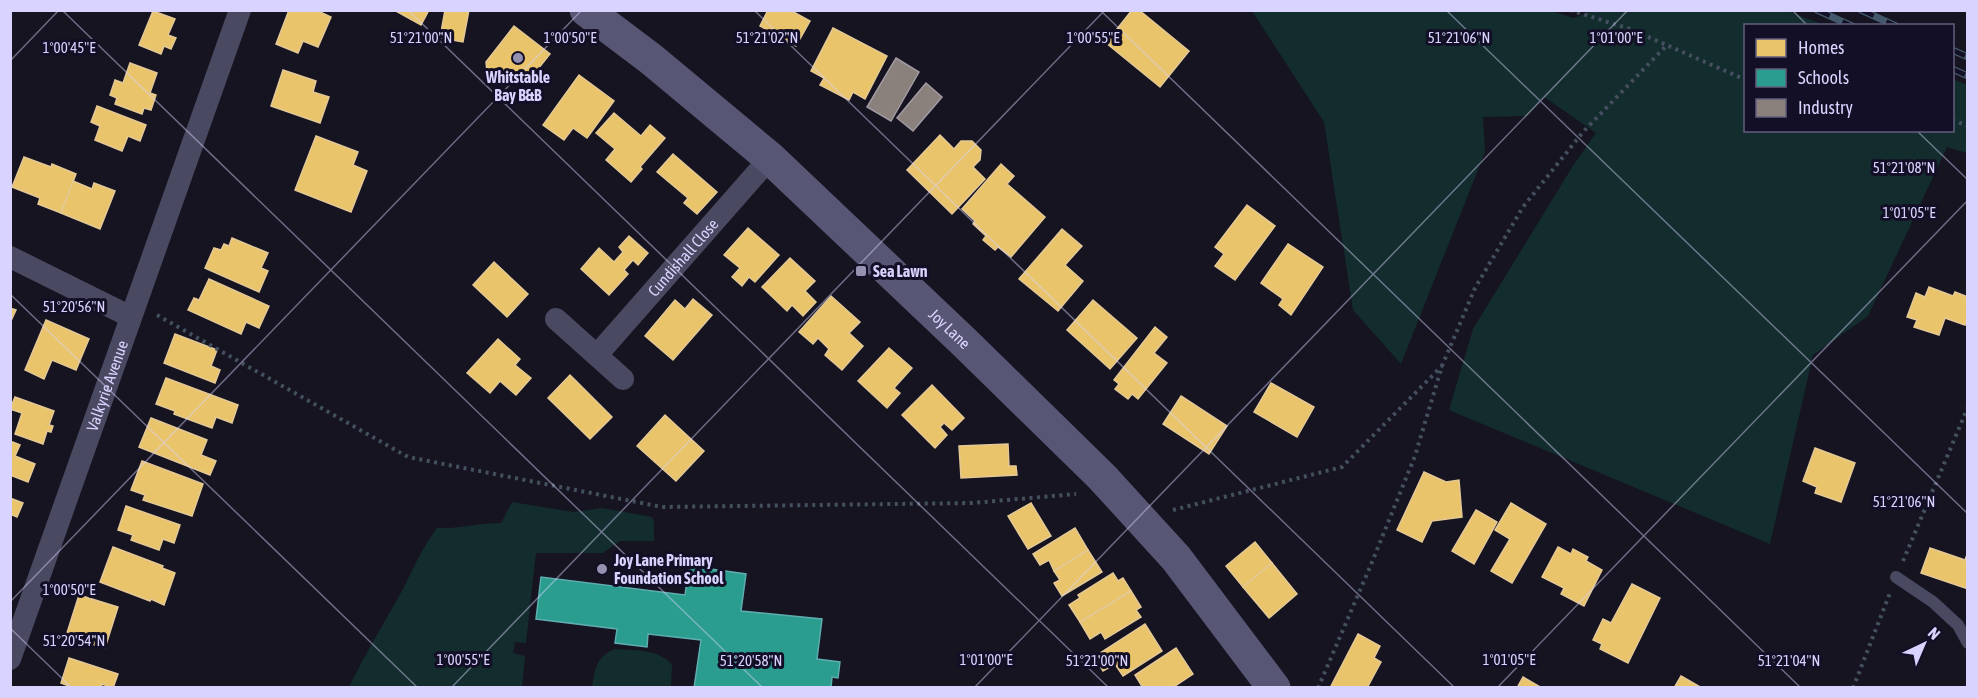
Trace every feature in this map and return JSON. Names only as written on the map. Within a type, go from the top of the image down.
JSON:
[{"type":"street","name":"Valkyrie Avenue","points":[[10,659],[240,10]]},
{"type":"street","name":"Joy Lane","points":[[586,10],[651,59],[770,158],[964,342],[1113,490],[1176,558],[1274,687]]},
{"type":"street","name":"Cundishall Close","points":[[597,355],[770,158]]},
{"type":"street","points":[[10,257],[134,310]]},
{"type":"street","points":[[556,320],[623,379]]},
{"type":"lane","points":[[1896,577],[1933,602],[1958,625],[1968,642]]},
{"type":"path","points":[[1570,10],[1630,28],[1744,79]]},
{"type":"path","points":[[1318,687],[1415,456],[1442,366],[1475,288],[1523,207],[1583,132],[1666,46]]},
{"type":"path","points":[[1954,120],[1968,126]]},
{"type":"path","points":[[134,310],[408,457],[662,507],[972,502],[1113,490]]},
{"type":"path","points":[[1140,519],[1342,467],[1442,366]]},
{"type":"path","points":[[1853,687],[1896,577],[1968,407]]},
{"type":"green space","points":[[1548,10],[1574,18],[1594,10],[1788,11],[1821,24],[1744,24],[1744,132],[1954,132],[1954,79],[1967,85],[1967,153],[1947,147],[1868,316],[1813,355],[1770,544],[1449,410],[1473,329],[1574,164],[1596,133],[1544,97],[1527,116],[1483,117],[1485,152],[1401,364],[1353,310],[1324,122],[1252,11]]},
{"type":"green space","points":[[512,502],[574,512],[602,508],[652,517],[654,541],[620,541],[603,553],[536,553],[526,643],[515,642],[513,653],[525,656],[522,687],[349,687],[437,528],[501,523]]},
{"type":"green space","points":[[614,649],[646,651],[667,660],[672,665],[671,687],[592,687],[597,664],[603,656]]},
{"type":"building: Homes","points":[[289,10],[316,10],[331,17],[318,47],[303,41],[298,53],[276,44]]},
{"type":"building: Homes","points":[[394,10],[429,10],[421,25]]},
{"type":"building: Homes","points":[[445,10],[469,10],[463,42],[440,38]]},
{"type":"building: Homes","points":[[768,10],[790,10],[810,21],[796,46],[760,26]]},
{"type":"building: Homes","points":[[1132,10],[1139,10],[1189,51],[1160,87],[1106,43]]},
{"type":"building: Homes","points":[[153,11],[175,19],[168,35],[176,38],[171,49],[164,46],[161,54],[139,45]]},
{"type":"building: Homes","name":"Whitstable Bay B&B","points":[[514,26],[550,54],[526,84],[510,71],[505,77],[495,78],[487,72],[486,62]]},
{"type":"building: Homes","points":[[833,28],[887,56],[865,99],[853,92],[849,100],[820,85],[824,78],[811,71]]},
{"type":"building: Homes","points":[[130,63],[157,73],[150,93],[156,95],[151,110],[144,108],[142,114],[115,104],[117,98],[110,95],[115,80],[123,83]]},
{"type":"building: Homes","points":[[283,70],[316,81],[313,92],[329,97],[320,123],[271,106]]},
{"type":"building: Homes","points":[[579,75],[614,101],[587,138],[573,128],[564,140],[543,125]]},
{"type":"building: Homes","points":[[97,106],[146,125],[140,141],[128,136],[122,151],[95,140],[100,126],[91,122]]},
{"type":"building: Homes","points":[[614,113],[641,136],[650,125],[665,138],[640,167],[642,169],[631,182],[606,160],[615,149],[596,133]]},
{"type":"building: Homes","points":[[940,135],[954,149],[961,141],[972,141],[981,150],[980,160],[973,167],[985,179],[952,214],[907,170]]},
{"type":"building: Homes","points":[[316,136],[358,152],[353,165],[367,171],[351,212],[295,190]]},
{"type":"building: Homes","points":[[673,154],[717,192],[697,214],[684,203],[688,198],[657,172]]},
{"type":"building: Homes","points":[[24,157],[51,167],[52,164],[76,174],[61,213],[38,204],[40,198],[12,187]]},
{"type":"building: Homes","points":[[1001,164],[1014,176],[1007,184],[1045,217],[1011,257],[998,247],[995,250],[983,240],[986,236],[962,209]]},
{"type":"building: Homes","points":[[73,181],[92,189],[94,183],[115,191],[100,229],[61,213]]},
{"type":"building: Homes","points":[[1247,205],[1275,226],[1235,280],[1215,266],[1224,254],[1215,247]]},
{"type":"building: Homes","points":[[748,228],[779,255],[755,282],[749,277],[742,286],[732,277],[740,268],[724,255]]},
{"type":"building: Homes","points":[[1062,229],[1082,246],[1065,265],[1083,281],[1058,311],[1019,279]]},
{"type":"building: Homes","points":[[629,236],[648,253],[638,265],[633,260],[624,270],[628,274],[609,295],[581,269],[599,248],[614,262],[623,252],[619,247]]},
{"type":"building: Homes","points":[[232,238],[268,253],[261,268],[268,271],[259,292],[205,268],[214,248],[221,250],[224,244],[229,246]]},
{"type":"building: Homes","points":[[1288,244],[1323,267],[1291,315],[1279,305],[1283,299],[1261,283]]},
{"type":"building: Homes","points":[[790,258],[815,281],[805,291],[816,302],[803,316],[792,305],[787,311],[762,287]]},
{"type":"building: Homes","points":[[494,262],[528,294],[507,317],[473,285]]},
{"type":"building: Homes","points":[[209,279],[269,306],[259,328],[246,322],[241,334],[188,310],[194,298],[199,300]]},
{"type":"building: Homes","points":[[1929,287],[1953,296],[1955,292],[1968,297],[1968,319],[1965,325],[1945,318],[1939,335],[1914,327],[1917,320],[1907,317],[1916,293],[1925,297]]},
{"type":"building: Homes","points":[[831,296],[860,322],[849,333],[863,346],[842,370],[825,355],[829,349],[818,338],[813,344],[799,332]]},
{"type":"building: Homes","points":[[693,299],[712,315],[673,360],[645,336],[675,300],[685,309]]},
{"type":"building: Homes","points":[[1093,300],[1137,338],[1110,369],[1067,330]]},
{"type":"building: Homes","points":[[10,308],[16,310],[10,323]]},
{"type":"building: Homes","points":[[46,320],[89,339],[76,370],[52,360],[44,379],[25,370]]},
{"type":"building: Homes","points":[[1155,327],[1167,337],[1154,353],[1167,363],[1138,399],[1132,394],[1128,399],[1115,389],[1119,384],[1114,380]]},
{"type":"building: Homes","points":[[175,334],[217,350],[211,366],[220,370],[215,383],[164,363]]},
{"type":"building: Homes","points":[[498,339],[520,359],[515,365],[531,378],[516,395],[500,381],[490,393],[467,373]]},
{"type":"building: Homes","points":[[889,348],[912,368],[894,388],[900,393],[887,408],[858,381]]},
{"type":"building: Homes","points":[[570,375],[612,417],[590,439],[548,398]]},
{"type":"building: Homes","points":[[166,378],[238,405],[232,423],[216,417],[212,428],[174,414],[175,411],[156,404]]},
{"type":"building: Homes","points":[[1271,383],[1314,407],[1297,437],[1254,412]]},
{"type":"building: Homes","points":[[932,385],[964,418],[952,430],[944,423],[940,427],[947,435],[935,448],[902,415]]},
{"type":"building: Homes","points":[[1181,396],[1227,426],[1209,454],[1163,424]]},
{"type":"building: Homes","points":[[15,397],[54,411],[49,425],[53,426],[51,432],[47,431],[43,444],[15,434],[22,413],[10,409]]},
{"type":"building: Homes","points":[[665,415],[704,451],[676,481],[637,446]]},
{"type":"building: Homes","points":[[151,418],[207,440],[201,455],[216,461],[210,475],[139,447]]},
{"type":"building: Homes","points":[[10,441],[20,445],[15,456],[35,464],[28,482],[10,475]]},
{"type":"building: Homes","points":[[1008,444],[1009,466],[1016,466],[1017,475],[961,478],[959,446]]},
{"type":"building: Homes","points":[[1815,448],[1855,463],[1841,502],[1815,493],[1817,487],[1803,481]]},
{"type":"building: Homes","points":[[142,461],[203,484],[192,516],[143,500],[145,495],[131,490]]},
{"type":"building: Homes","points":[[1424,472],[1446,482],[1459,480],[1462,517],[1432,521],[1422,542],[1397,530]]},
{"type":"building: Homes","points":[[10,498],[23,503],[17,517],[10,514]]},
{"type":"building: Homes","points":[[1031,503],[1051,536],[1028,549],[1008,516]]},
{"type":"building: Homes","points":[[1511,503],[1546,524],[1512,583],[1491,571],[1510,539],[1495,530]]},
{"type":"building: Homes","points":[[126,506],[180,525],[174,543],[163,539],[159,550],[131,540],[133,535],[118,530]]},
{"type":"building: Homes","points":[[1476,510],[1497,522],[1474,564],[1452,551]]},
{"type":"building: Homes","points":[[1075,528],[1088,550],[1054,571],[1049,560],[1040,565],[1033,554]]},
{"type":"building: Homes","points":[[1255,542],[1272,563],[1243,587],[1226,566]]},
{"type":"building: Homes","points":[[113,547],[163,566],[162,568],[175,573],[164,605],[100,582]]},
{"type":"building: Homes","points":[[1558,547],[1571,554],[1573,549],[1588,557],[1586,561],[1602,570],[1584,606],[1561,594],[1564,588],[1542,577]]},
{"type":"building: Homes","points":[[1930,548],[1965,560],[1968,552],[1968,589],[1921,573]]},
{"type":"building: Homes","points":[[1088,550],[1102,572],[1062,596],[1054,583],[1060,580],[1054,571]]},
{"type":"building: Homes","points":[[1272,563],[1297,594],[1269,618],[1243,587]]},
{"type":"building: Homes","points":[[1113,573],[1118,581],[1123,578],[1131,591],[1080,622],[1069,605],[1080,598],[1078,595]]},
{"type":"building: Homes","points":[[1632,584],[1660,598],[1628,663],[1600,649],[1602,644],[1593,640],[1603,619],[1611,623]]},
{"type":"building: Homes","points":[[1131,591],[1141,607],[1136,610],[1141,617],[1105,639],[1101,632],[1090,639],[1080,622]]},
{"type":"building: Homes","points":[[79,595],[118,607],[105,648],[66,636]]},
{"type":"building: Homes","points":[[1145,624],[1162,651],[1123,676],[1115,664],[1103,671],[1094,657]]},
{"type":"building: Homes","points":[[1358,634],[1380,646],[1374,658],[1381,662],[1367,688],[1330,688]]},
{"type":"building: Homes","points":[[1176,648],[1193,674],[1172,688],[1143,688],[1135,675]]},
{"type":"building: Homes","points":[[69,658],[118,674],[113,688],[102,684],[101,688],[74,688],[61,683]]},
{"type":"building: Homes","points":[[1681,676],[1702,688],[1674,688]]},
{"type":"building: Homes","points":[[1523,677],[1542,688],[1517,688]]},
{"type":"building: Schools","points":[[689,566],[746,574],[741,611],[822,619],[817,659],[840,662],[838,678],[832,677],[831,688],[694,688],[701,640],[648,634],[647,647],[615,643],[617,629],[536,619],[541,577],[685,595]]},
{"type":"building: Industry","points":[[896,58],[919,72],[891,121],[867,107]]},
{"type":"building: Industry","points":[[926,83],[942,97],[913,131],[897,118]]},
{"type":"railway","points":[[1817,10],[1848,24]]},
{"type":"railway","points":[[1861,10],[1892,24]]},
{"type":"railway","points":[[1954,51],[1968,57]]},
{"type":"railway","points":[[1954,70],[1968,76]]},
{"type":"place","name":"Whitstable Bay B&B","points":[[518,58]]},
{"type":"place","name":"Sea Lawn","points":[[861,271]]},
{"type":"place","name":"Joy Lane Primary Foundation School","points":[[602,569]]}]
